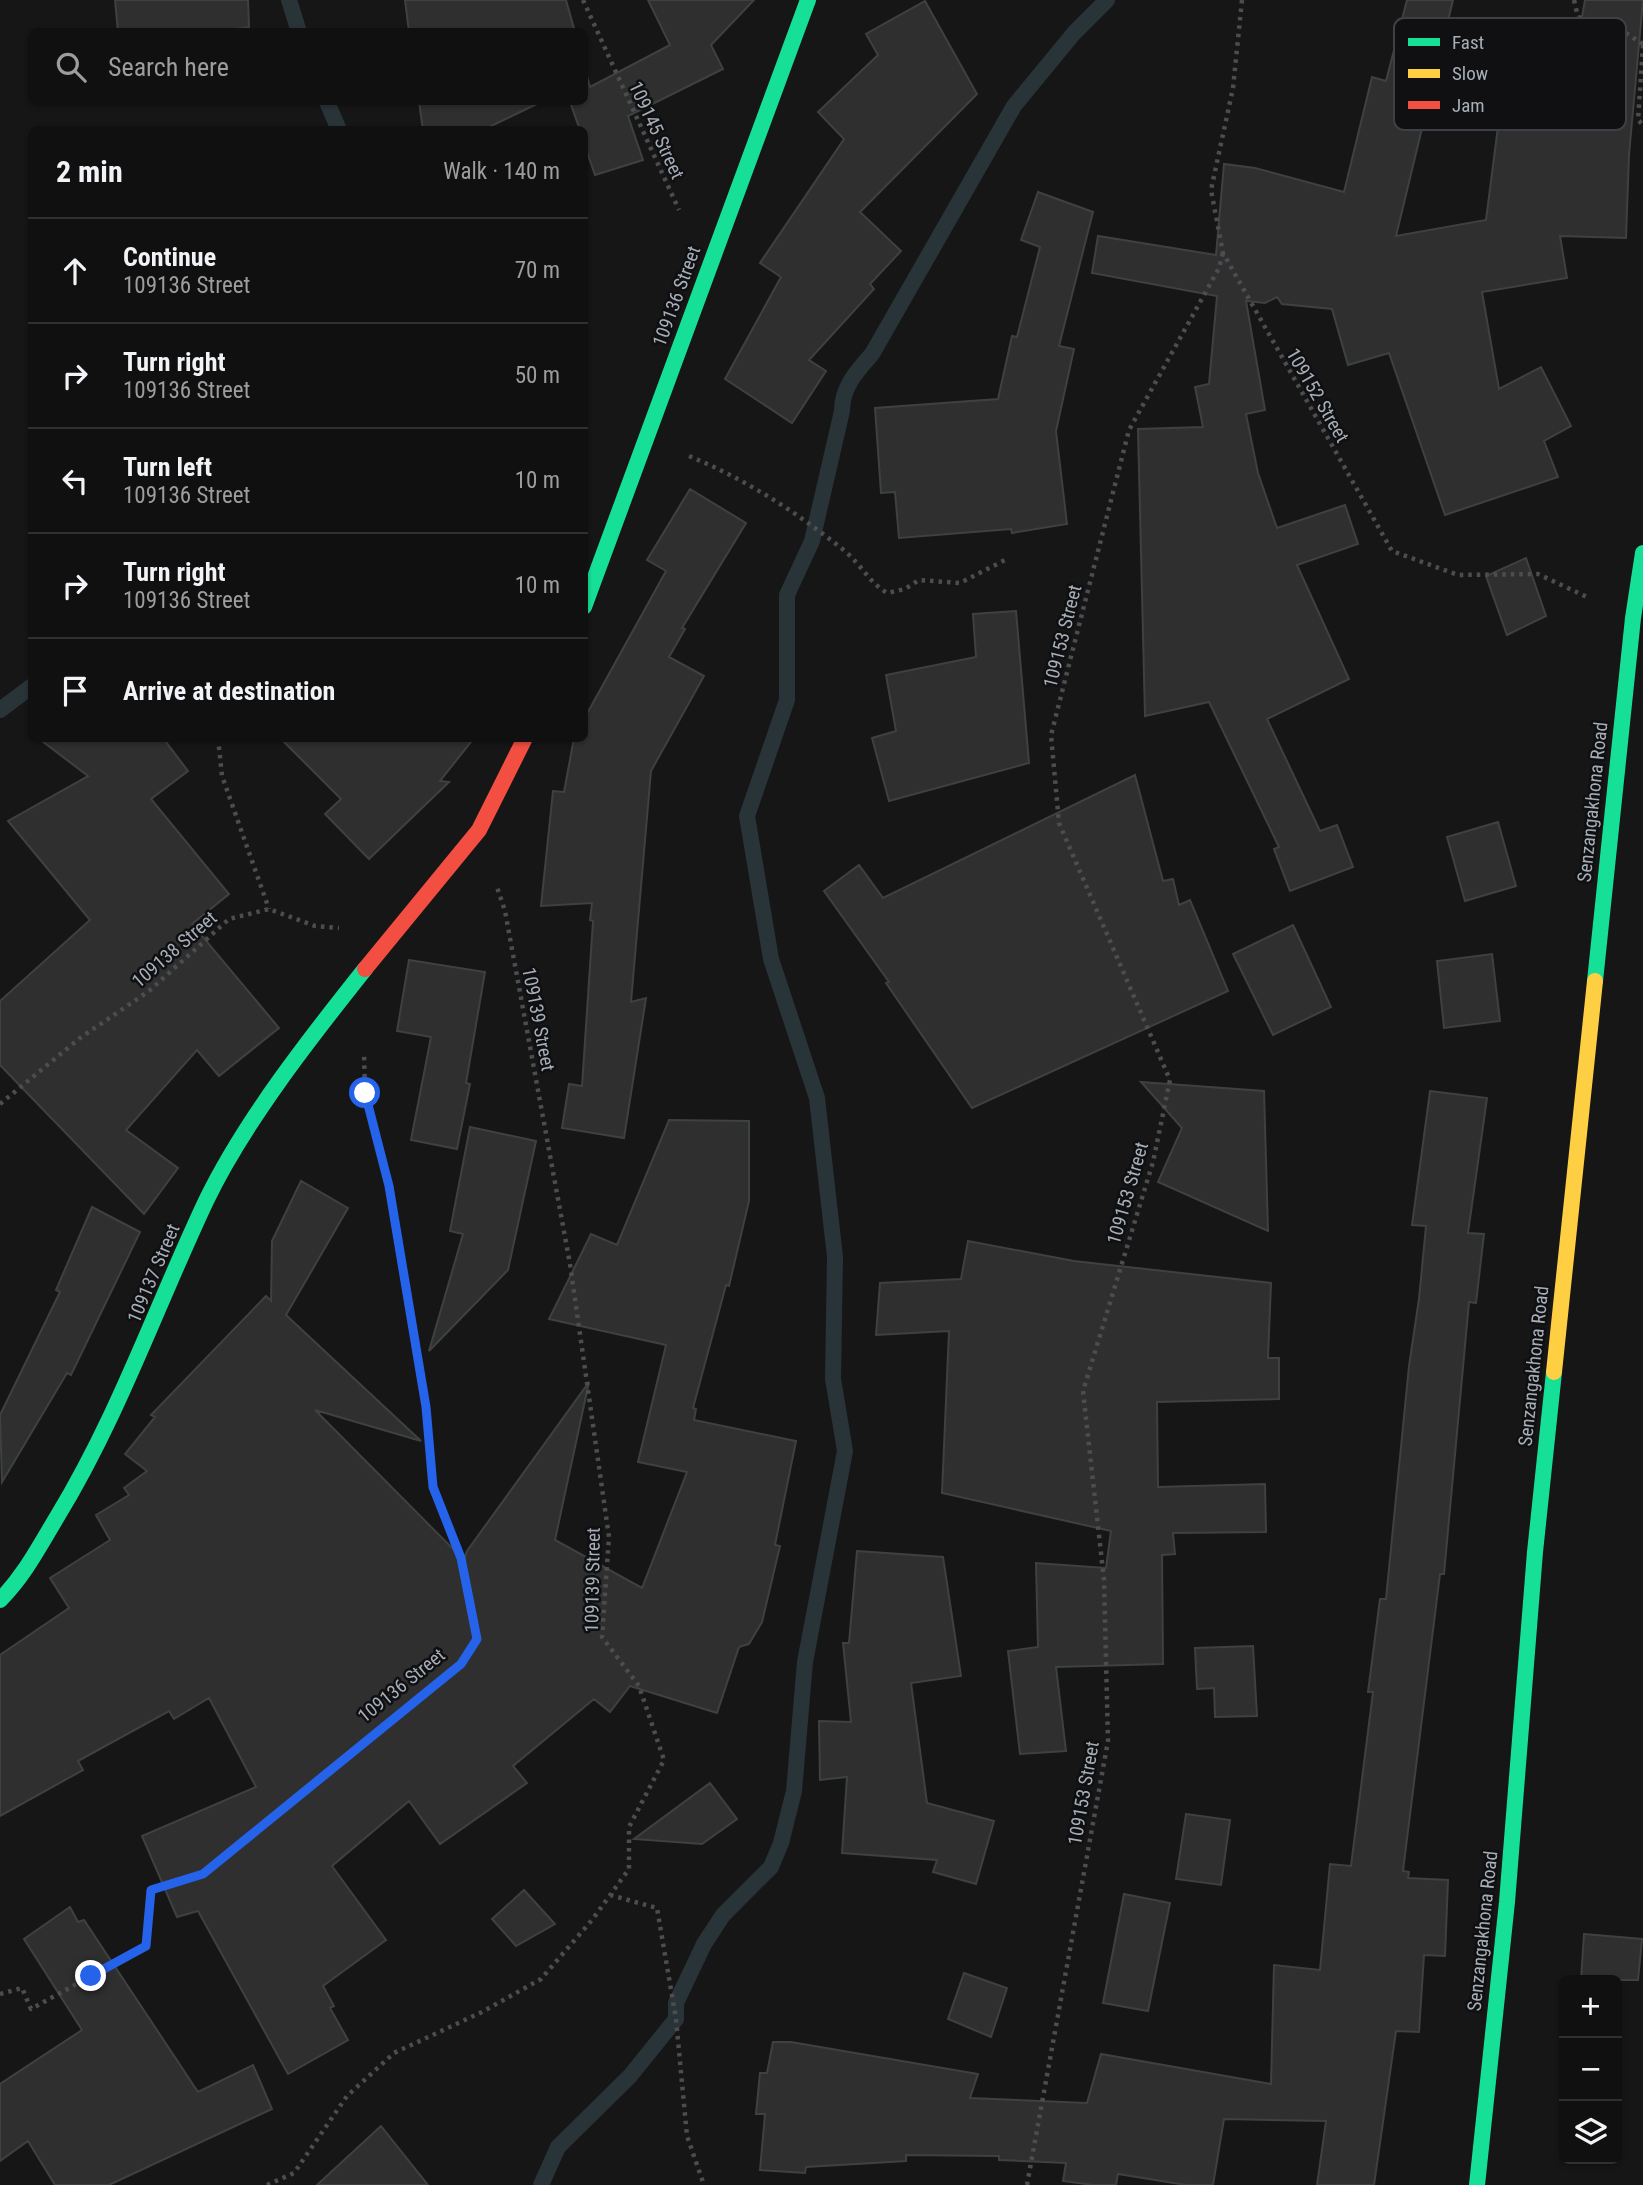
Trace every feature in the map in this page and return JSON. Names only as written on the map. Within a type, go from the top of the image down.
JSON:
[{"type":"street","name":"109136 Street","points":[[588,596],[808,0]]},
{"type":"street","name":"Senzangakhona Road","points":[[1477,2185],[1507,1902],[1535,1552],[1633,618],[1641,586],[1643,553]]},
{"type":"street","points":[[478,830],[523,742]]},
{"type":"street","name":"109137 Street","points":[[0,1600],[18,1582],[85,1471],[120,1401],[207,1199],[254,1118],[362,973],[478,830]]},
{"type":"path","name":"109145 Street","points":[[583,0],[708,271]]},
{"type":"path","name":"109152 Street","points":[[1242,0],[1233,88],[1211,190],[1223,253],[1392,551],[1458,575],[1538,574],[1633,618]]},
{"type":"path","points":[[1574,0],[1578,17],[1581,18]]},
{"type":"path","points":[[1626,34],[1643,44],[1637,120],[1643,125]]},
{"type":"path","name":"109153 Street","points":[[1027,2185],[1108,1741],[1104,1580],[1083,1391],[1153,1162],[1170,1080],[1059,823],[1051,735],[1129,430],[1219,268],[1223,253]]},
{"type":"path","points":[[646,439],[721,469],[798,513],[863,567],[872,584],[887,593],[905,589],[919,580],[960,583],[1005,560]]},
{"type":"path","points":[[218,742],[222,776],[269,909],[315,926],[396,931]]},
{"type":"path","name":"109139 Street","points":[[267,2185],[294,2174],[347,2095],[394,2053],[482,2012],[541,1979],[629,1869],[629,1827],[664,1760],[639,1686],[602,1637],[609,1537],[570,1264],[505,911],[478,830]]},
{"type":"path","name":"109138 Street","points":[[0,1104],[80,1038],[149,991],[229,919],[269,909]]},
{"type":"path","name":"109136 Street","points":[[0,1994],[22,1988],[31,2009],[146,1946],[151,1890],[203,1874],[461,1664],[477,1639],[461,1558],[433,1487],[426,1407],[389,1186],[365,1093],[364,1040]]},
{"type":"path","points":[[610,1895],[657,1908],[676,2019],[687,2136],[704,2185]]},
{"type":"building","points":[[115,0],[248,0],[249,27],[118,28]]},
{"type":"building","points":[[405,0],[566,0],[574,28],[408,28]]},
{"type":"building","points":[[648,0],[754,0],[711,45],[723,69],[628,116],[643,160],[595,175],[588,155],[588,126],[579,126],[571,105],[588,105],[588,80],[590,87],[670,45]]},
{"type":"building","points":[[1407,0],[1453,0],[1449,18],[1402,18]]},
{"type":"building","points":[[1585,0],[1643,0],[1629,155],[1626,238],[1560,236],[1567,278],[1482,292],[1499,389],[1541,367],[1571,426],[1544,441],[1558,477],[1445,515],[1389,353],[1348,365],[1332,309],[1282,304],[1277,297],[1265,303],[1246,301],[1265,410],[1246,414],[1258,473],[1277,528],[1345,505],[1358,544],[1297,565],[1349,679],[1267,719],[1320,831],[1337,825],[1353,867],[1290,891],[1274,849],[1279,847],[1209,702],[1145,716],[1138,429],[1203,427],[1195,387],[1209,384],[1217,296],[1092,273],[1098,236],[1216,255],[1224,164],[1255,168],[1344,192],[1372,77],[1386,81],[1394,50],[1394,130],[1422,130],[1396,236],[1486,220],[1498,130],[1626,130],[1626,18],[1582,18]]},
{"type":"building","points":[[925,1],[977,94],[860,212],[901,251],[870,284],[874,289],[809,360],[826,371],[792,423],[725,379],[781,277],[760,263],[844,139],[818,112],[878,55],[866,34]]},
{"type":"building","points":[[419,105],[535,105],[491,126],[422,126]]},
{"type":"building","points":[[1038,192],[1093,212],[1059,346],[1074,349],[1056,431],[1067,524],[1012,533],[1011,529],[899,538],[895,492],[881,493],[875,408],[998,399],[1012,336],[1017,337],[1040,247],[1021,240]]},
{"type":"building","points":[[690,489],[746,523],[682,628],[685,629],[669,657],[704,676],[651,771],[631,1002],[646,998],[624,1138],[562,1128],[569,1084],[582,1086],[592,903],[541,906],[553,791],[564,792],[573,742],[588,742],[588,712],[666,571],[647,560]]},
{"type":"building","points":[[1526,558],[1546,616],[1507,635],[1486,576]]},
{"type":"building","points":[[1016,611],[1029,763],[889,801],[872,738],[896,731],[886,675],[976,657],[973,614]]},
{"type":"building","points":[[43,742],[166,742],[188,771],[151,799],[229,894],[192,924],[279,1028],[219,1076],[197,1050],[126,1130],[178,1168],[144,1214],[0,1065],[0,1001],[90,920],[8,821],[88,776]]},
{"type":"building","points":[[284,742],[471,742],[440,781],[449,782],[369,859],[325,814],[341,799]]},
{"type":"building","points":[[1135,775],[1163,881],[1173,879],[1179,905],[1190,900],[1228,991],[972,1108],[886,983],[889,982],[824,891],[859,865],[883,898]]},
{"type":"building","points":[[1498,822],[1516,886],[1465,901],[1447,837]]},
{"type":"building","points":[[1293,925],[1331,1007],[1273,1035],[1233,954]]},
{"type":"building","points":[[1492,954],[1500,1021],[1444,1028],[1437,961]]},
{"type":"building","points":[[409,960],[485,972],[466,1083],[470,1084],[457,1149],[411,1140],[431,1037],[397,1031]]},
{"type":"building","points":[[1141,1082],[1264,1091],[1268,1231],[1158,1182],[1182,1128]]},
{"type":"building","points":[[1430,1091],[1487,1098],[1468,1233],[1484,1234],[1476,1303],[1469,1302],[1444,1574],[1440,1574],[1403,1871],[1409,1872],[1408,1878],[1448,1880],[1445,1956],[1424,1955],[1419,2032],[1396,2031],[1374,2185],[1317,2185],[1326,2121],[1224,2119],[1213,2185],[1186,2185],[1118,2174],[1116,2185],[1063,2181],[1066,2163],[999,2160],[999,2156],[906,2155],[906,2161],[806,2167],[805,2173],[760,2170],[765,2114],[756,2114],[760,2073],[767,2073],[773,2042],[791,2042],[978,2074],[970,2098],[1087,2103],[1101,2054],[1271,2084],[1274,1965],[1320,1970],[1330,1864],[1351,1866],[1373,1692],[1368,1692],[1380,1599],[1386,1599],[1409,1366],[1419,1299],[1426,1226],[1412,1225]]},
{"type":"building","points":[[669,1120],[749,1121],[749,1201],[729,1286],[726,1285],[693,1408],[696,1409],[694,1420],[796,1441],[775,1545],[780,1546],[762,1622],[749,1644],[739,1647],[717,1713],[630,1686],[610,1712],[594,1699],[513,1766],[527,1783],[440,1844],[409,1801],[332,1866],[386,1940],[323,1986],[334,2006],[330,2008],[348,2040],[288,2074],[198,1911],[177,1917],[142,1836],[256,1787],[209,1698],[174,1719],[169,1711],[78,1761],[83,1770],[0,1816],[0,1655],[69,1608],[50,1578],[110,1540],[96,1515],[129,1495],[124,1488],[147,1471],[125,1454],[155,1417],[151,1415],[266,1296],[271,1301],[272,1241],[301,1181],[348,1208],[286,1315],[421,1441],[315,1410],[464,1560],[467,1551],[589,1382],[555,1540],[642,1588],[687,1472],[638,1462],[666,1345],[549,1319],[591,1234],[617,1245]]},
{"type":"building","points":[[470,1127],[536,1141],[508,1270],[429,1351],[463,1234],[450,1231]]},
{"type":"building","points":[[92,1207],[140,1232],[71,1375],[67,1373],[2,1482],[0,1415],[60,1292],[56,1290]]},
{"type":"building","points":[[968,1241],[1074,1261],[1271,1283],[1268,1358],[1279,1358],[1279,1399],[1157,1402],[1158,1487],[1265,1484],[1266,1532],[1173,1533],[1175,1554],[1162,1555],[1163,1664],[1056,1667],[1066,1751],[1020,1754],[1008,1651],[1038,1647],[1036,1563],[1106,1568],[1111,1531],[942,1493],[949,1331],[876,1335],[880,1283],[961,1279]]},
{"type":"building","points":[[857,1551],[943,1557],[961,1676],[911,1683],[927,1803],[994,1821],[976,1884],[933,1872],[937,1860],[842,1853],[847,1777],[820,1780],[819,1721],[851,1722],[843,1643],[849,1643]]},
{"type":"building","points":[[1253,1646],[1257,1716],[1215,1717],[1214,1688],[1197,1689],[1195,1648]]},
{"type":"building","points":[[710,1783],[737,1819],[702,1844],[634,1839]]},
{"type":"building","points":[[1186,1814],[1230,1820],[1221,1885],[1176,1879]]},
{"type":"building","points":[[524,1890],[555,1924],[516,1946],[492,1919]]},
{"type":"building","points":[[1124,1894],[1170,1903],[1148,2011],[1103,2003]]},
{"type":"building","points":[[70,1907],[78,1922],[84,1920],[198,2092],[253,2065],[272,2109],[109,2185],[55,2185],[28,2141],[0,2161],[0,2084],[82,2030],[24,1939]]},
{"type":"building","points":[[1584,1934],[1642,1939],[1638,1980],[1622,1980],[1622,1975],[1581,1975]]},
{"type":"building","points":[[964,1973],[1007,1988],[991,2037],[948,2019]]},
{"type":"building","points":[[381,2126],[428,2185],[317,2185]]},
{"type":"waterway","points":[[289,0],[298,28]]},
{"type":"waterway","points":[[541,2185],[558,2147],[630,2076],[676,2019],[676,2003],[704,1944],[723,1915],[771,1867],[781,1843],[794,1791],[805,1662],[845,1451],[833,1379],[835,1257],[817,1098],[771,959],[747,816],[787,700],[787,595],[812,541],[847,387],[872,354],[1014,106],[1074,33],[1107,0]]},
{"type":"waterway","points":[[328,105],[337,126]]},
{"type":"waterway","points":[[0,710],[28,689]]},
{"type":"traffic: fast","points":[[588,596],[808,0]]},
{"type":"traffic: fast","points":[[1595,981],[1633,618],[1643,553]]},
{"type":"traffic: fast","points":[[0,1600],[37,1550],[79,1479],[136,1361],[221,1171],[279,1081],[365,969]]},
{"type":"traffic: fast","points":[[1477,2185],[1507,1902],[1535,1552],[1554,1372]]},
{"type":"traffic: slow","points":[[1554,1372],[1595,981]]},
{"type":"traffic: jam","points":[[365,969],[479,830],[523,742]]},
{"type":"route","points":[[91,1976],[146,1946],[151,1890],[203,1874],[461,1664],[477,1639],[461,1558],[433,1487],[426,1407],[412,1338],[389,1186],[365,1093]]}]
